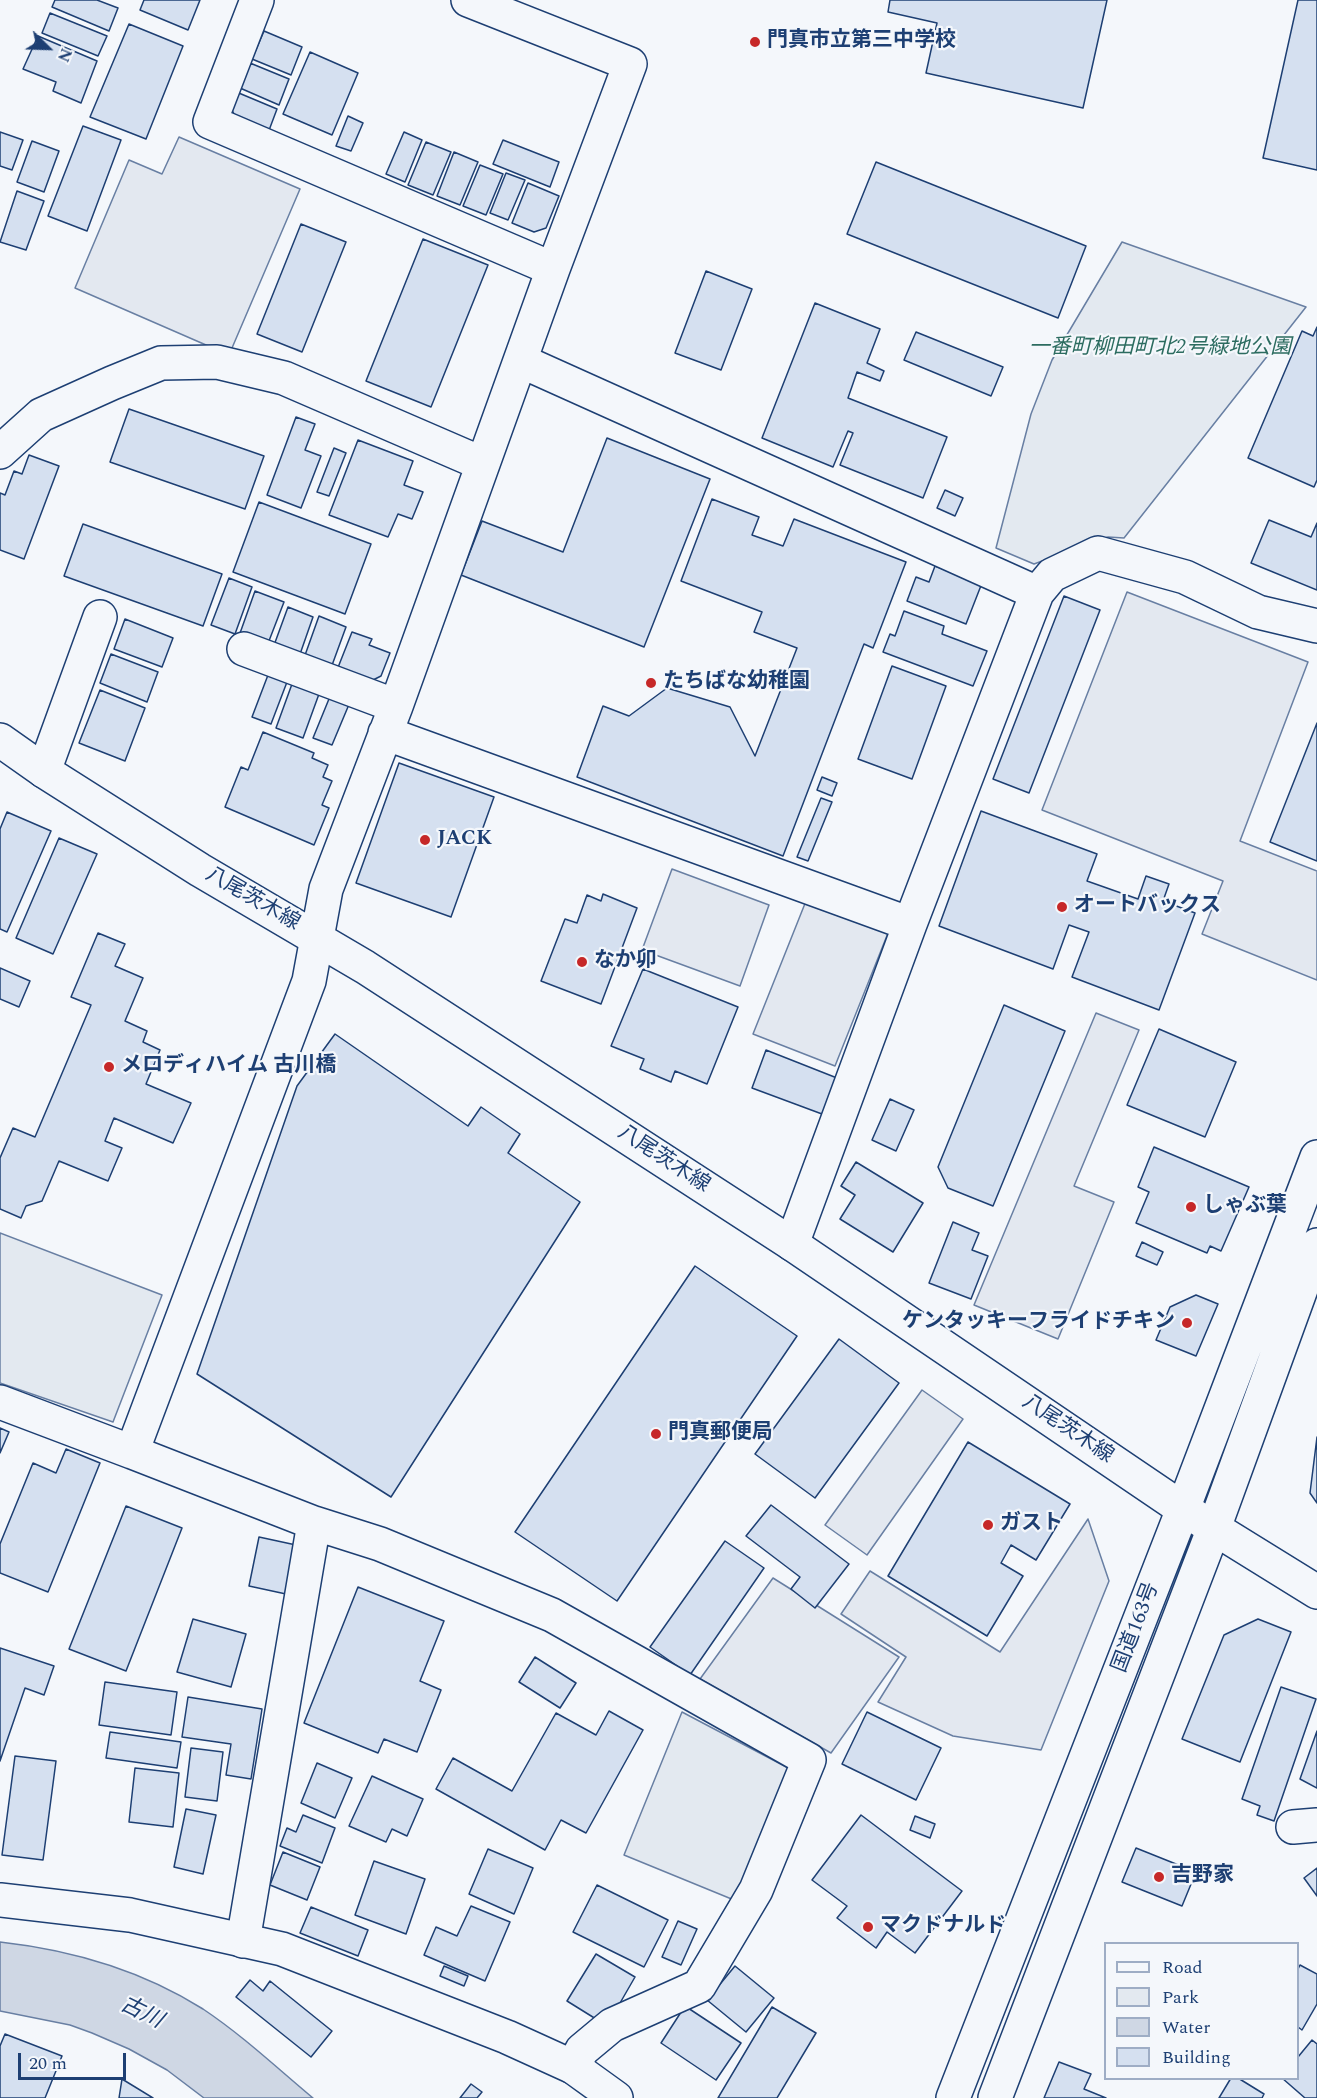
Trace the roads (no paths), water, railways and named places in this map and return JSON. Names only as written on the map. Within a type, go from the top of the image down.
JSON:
[{"type":"main road","points":[[257,0],[210,122],[554,269]]},
{"type":"main road","points":[[132,1452],[309,981],[326,890],[630,64],[468,0]]},
{"type":"main road","points":[[521,361],[1037,593]]},
{"type":"main road","points":[[0,452],[41,415],[161,363],[217,362],[284,378],[483,464]]},
{"type":"main road","points":[[792,1244],[910,924],[1037,593],[1052,575],[1098,553],[1185,577],[1258,612],[1317,626]]},
{"type":"main road","points":[[44,771],[100,617]]},
{"type":"main road","points":[[244,649],[390,720],[910,924]]},
{"type":"main road","name":"八尾茨木線","points":[[0,740],[44,771],[200,870],[365,967],[792,1244],[1183,1509],[1317,1592]]},
{"type":"main road","name":"国道163号","points":[[995,2098],[1214,1528],[1307,1251],[1317,1157]]},
{"type":"main road","name":"国道163号","points":[[953,2098],[1183,1509],[1307,1251]]},
{"type":"main road","points":[[0,1402],[314,1523],[380,1544],[552,1615],[809,1760],[756,1890],[699,1986],[612,2025],[582,2050],[573,2067]]},
{"type":"main road","points":[[243,1941],[314,1523]]},
{"type":"main road","points":[[0,1900],[130,1915],[282,1949],[507,2037],[573,2067],[616,2098]]},
{"type":"water","name":"古川","points":[[0,1942],[80,1956],[155,1983],[203,2009],[232,2030],[313,2098],[204,2098],[167,2070],[129,2049],[92,2033],[70,2025],[0,2011]]},
{"type":"place","name":"門真市立第三中学校","points":[[755,42]]},
{"type":"place","name":"たちばな幼稚園","points":[[651,683]]},
{"type":"place","name":"JACK","points":[[425,840]]},
{"type":"place","name":"オートバックス","points":[[1062,907]]},
{"type":"place","name":"なか卯","points":[[582,962]]},
{"type":"place","name":"メロディハイム 古川橋","points":[[109,1067]]},
{"type":"place","name":"しゃぶ葉","points":[[1191,1207]]},
{"type":"place","name":"ケンタッキーフライドチキン","points":[[1187,1323]]},
{"type":"place","name":"門真郵便局","points":[[656,1434]]},
{"type":"place","name":"ガスト","points":[[988,1525]]},
{"type":"place","name":"吉野家","points":[[1159,1877]]},
{"type":"place","name":"マクドナルド","points":[[868,1927]]},
{"type":"park label","name":"一番町柳田町北2号緑地公園","points":[[1160,349]]}]
